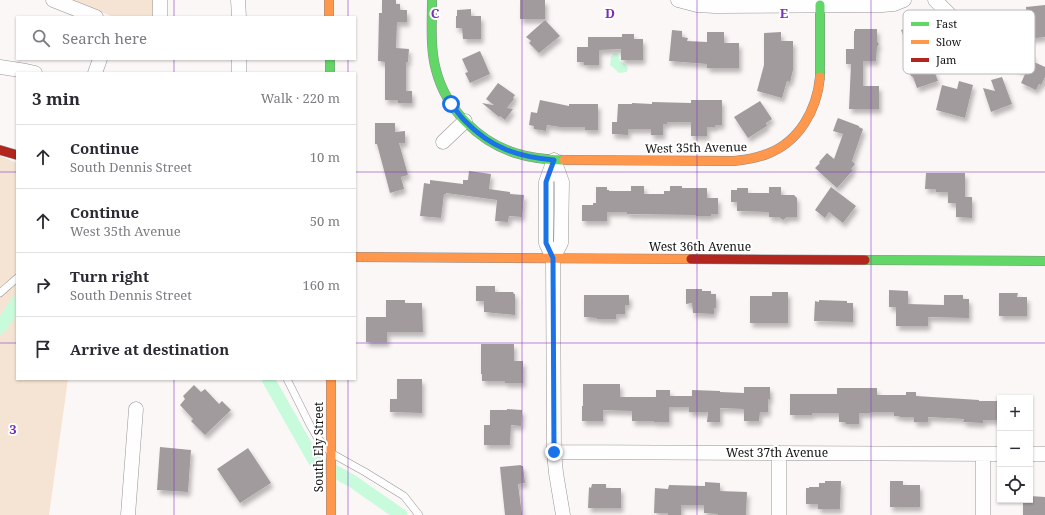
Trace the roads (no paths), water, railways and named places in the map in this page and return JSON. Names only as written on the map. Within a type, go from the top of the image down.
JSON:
[{"type":"street","points":[[52,0],[93,16]]},
{"type":"street","points":[[160,0],[160,16]]},
{"type":"street","points":[[238,0],[239,16]]},
{"type":"street","points":[[329,0],[329,16]]},
{"type":"street","name":"West 35th Avenue","points":[[432,0],[436,71],[440,83],[451,104],[465,121],[495,145],[514,153],[537,159],[554,160],[734,161],[755,158],[784,146],[805,126],[814,106],[818,91],[820,75],[820,5]]},
{"type":"street","points":[[678,0],[697,5],[714,6],[882,5],[894,4],[904,0]]},
{"type":"street","points":[[935,0],[945,10]]},
{"type":"street","points":[[95,72],[100,60]]},
{"type":"street","points":[[239,60],[239,72]]},
{"type":"street","points":[[330,60],[330,72]]},
{"type":"street","points":[[0,67],[30,72]]},
{"type":"street","points":[[443,142],[465,121]]},
{"type":"street","points":[[0,150],[16,155]]},
{"type":"street","points":[[554,160],[562,182],[561,243],[553,258],[554,452],[563,515]]},
{"type":"street","name":"West 36th Avenue","points":[[356,257],[1045,261]]},
{"type":"street","name":"South Ely Street","points":[[331,380],[331,515]]},
{"type":"street","points":[[128,515],[136,410]]},
{"type":"street","name":"West 37th Avenue","points":[[554,452],[997,454]]},
{"type":"street","points":[[779,453],[779,515]]},
{"type":"street","points":[[983,454],[983,515]]},
{"type":"street","points":[[1033,454],[1045,454]]},
{"type":"lane","points":[[0,293],[16,279]]},
{"type":"lane","points":[[288,380],[310,425],[331,458],[365,472],[404,496],[419,515]]},
{"type":"waterway","points":[[0,328],[16,304]]},
{"type":"waterway","points":[[269,380],[314,460],[352,481],[401,515]]}]
